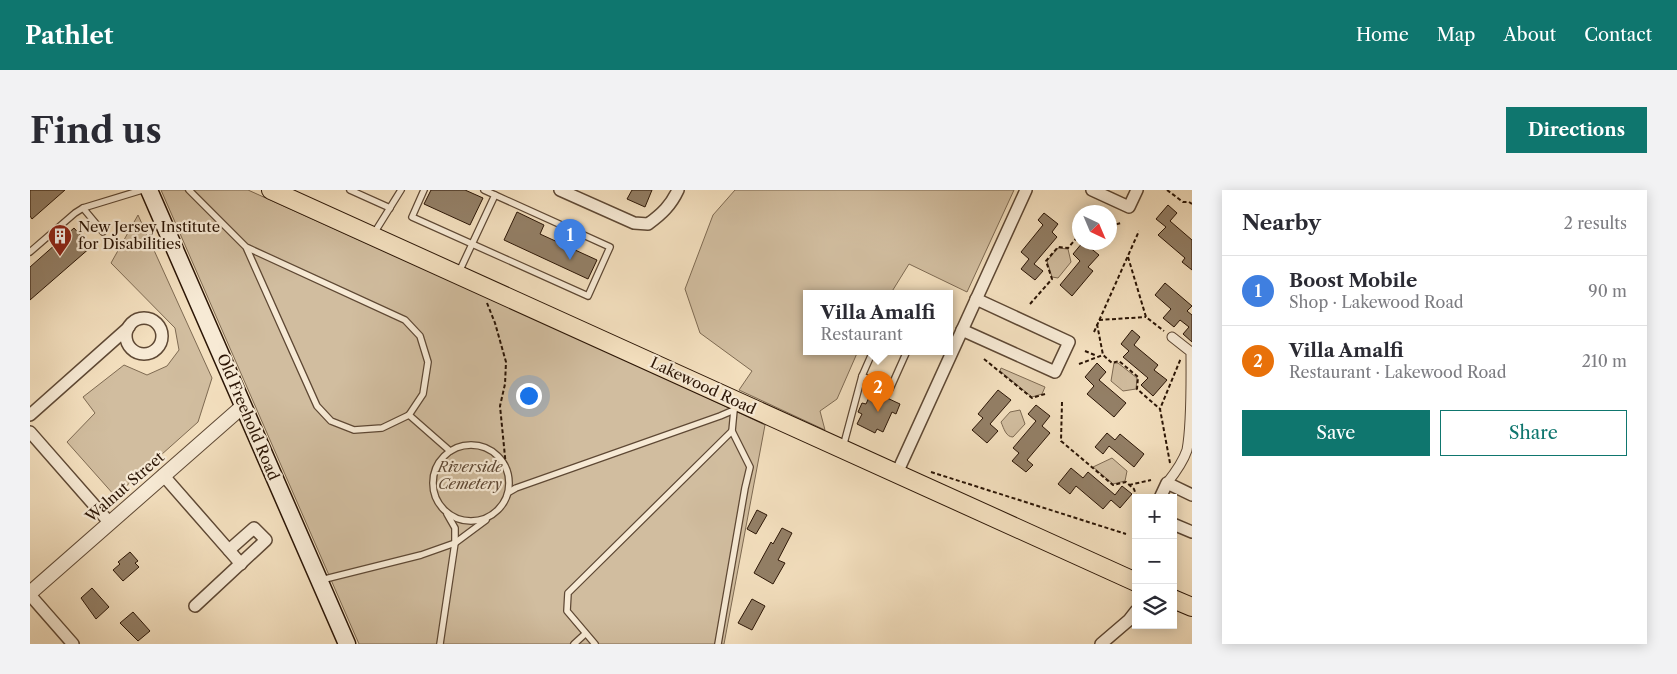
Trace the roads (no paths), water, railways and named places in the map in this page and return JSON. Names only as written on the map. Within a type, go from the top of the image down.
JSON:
[{"type":"main road","name":"Old Freehold Road","points":[[149,190],[347,644]]},
{"type":"main road","name":"Lakewood Road","points":[[271,190],[480,284],[737,406],[842,449],[1132,580]]},
{"type":"main road","points":[[1177,601],[1192,607]]},
{"type":"street","points":[[560,190],[634,223],[648,224],[672,203],[678,190]]},
{"type":"street","points":[[953,350],[1026,190]]},
{"type":"street","points":[[1092,190],[1129,207],[1137,190]]},
{"type":"street","points":[[962,330],[1055,372],[1069,342],[976,299]]},
{"type":"street","points":[[30,415],[129,327]]},
{"type":"street","points":[[1162,494],[1167,483],[1178,469],[1187,450],[1192,427],[1191,352],[1172,337]]},
{"type":"street","points":[[896,473],[950,355]]},
{"type":"street","name":"Walnut Street","points":[[30,594],[109,522],[243,406]]},
{"type":"street","points":[[30,432],[109,522]]},
{"type":"street","points":[[163,475],[241,564]]},
{"type":"street","points":[[1167,483],[1192,495]]},
{"type":"street","points":[[1177,526],[1192,532]]},
{"type":"street","points":[[195,606],[266,540],[254,528],[229,550]]},
{"type":"street","points":[[30,594],[73,644]]},
{"type":"street","points":[[1101,644],[1132,616]]},
{"type":"lane","points":[[30,252],[74,213],[83,208],[142,190]]},
{"type":"lane","points":[[189,190],[246,246],[405,320],[420,336],[428,362],[424,394],[409,415],[382,428],[354,430],[331,421],[317,406],[246,246]]},
{"type":"lane","points":[[350,190],[390,208]]},
{"type":"lane","points":[[373,236],[401,190]]},
{"type":"lane","points":[[424,190],[412,217],[588,296],[610,247],[484,190]]},
{"type":"lane","points":[[458,274],[495,195]]},
{"type":"lane","points":[[83,208],[104,232]]},
{"type":"lane","points":[[842,449],[862,376],[872,355]]},
{"type":"lane","points":[[862,376],[890,389],[905,355]]},
{"type":"lane","points":[[595,644],[567,611],[568,593],[732,431],[737,406]]},
{"type":"lane","points":[[509,492],[737,406]]},
{"type":"lane","points":[[409,415],[450,451]]},
{"type":"lane","points":[[718,644],[750,467],[732,431]]},
{"type":"lane","points":[[319,581],[421,555],[455,542],[495,513],[504,504],[509,492],[510,480],[506,467],[499,456],[488,448],[475,445],[462,446],[450,451],[440,460],[435,471],[433,482],[434,494],[455,528],[455,542],[440,644]]},
{"type":"lane","points":[[447,513],[464,521],[474,521],[484,519],[495,513]]},
{"type":"lane","points":[[574,644],[585,634]]},
{"type":"place","name":"New Jersey Institute for Disabilities","points":[[60,257]]},
{"type":"place","name":"Boost Mobile","points":[[570,260]]},
{"type":"place","name":"Villa Amalfi","points":[[878,412]]},
{"type":"park label","name":"Riverside Cemetery","points":[[470,476]]}]
